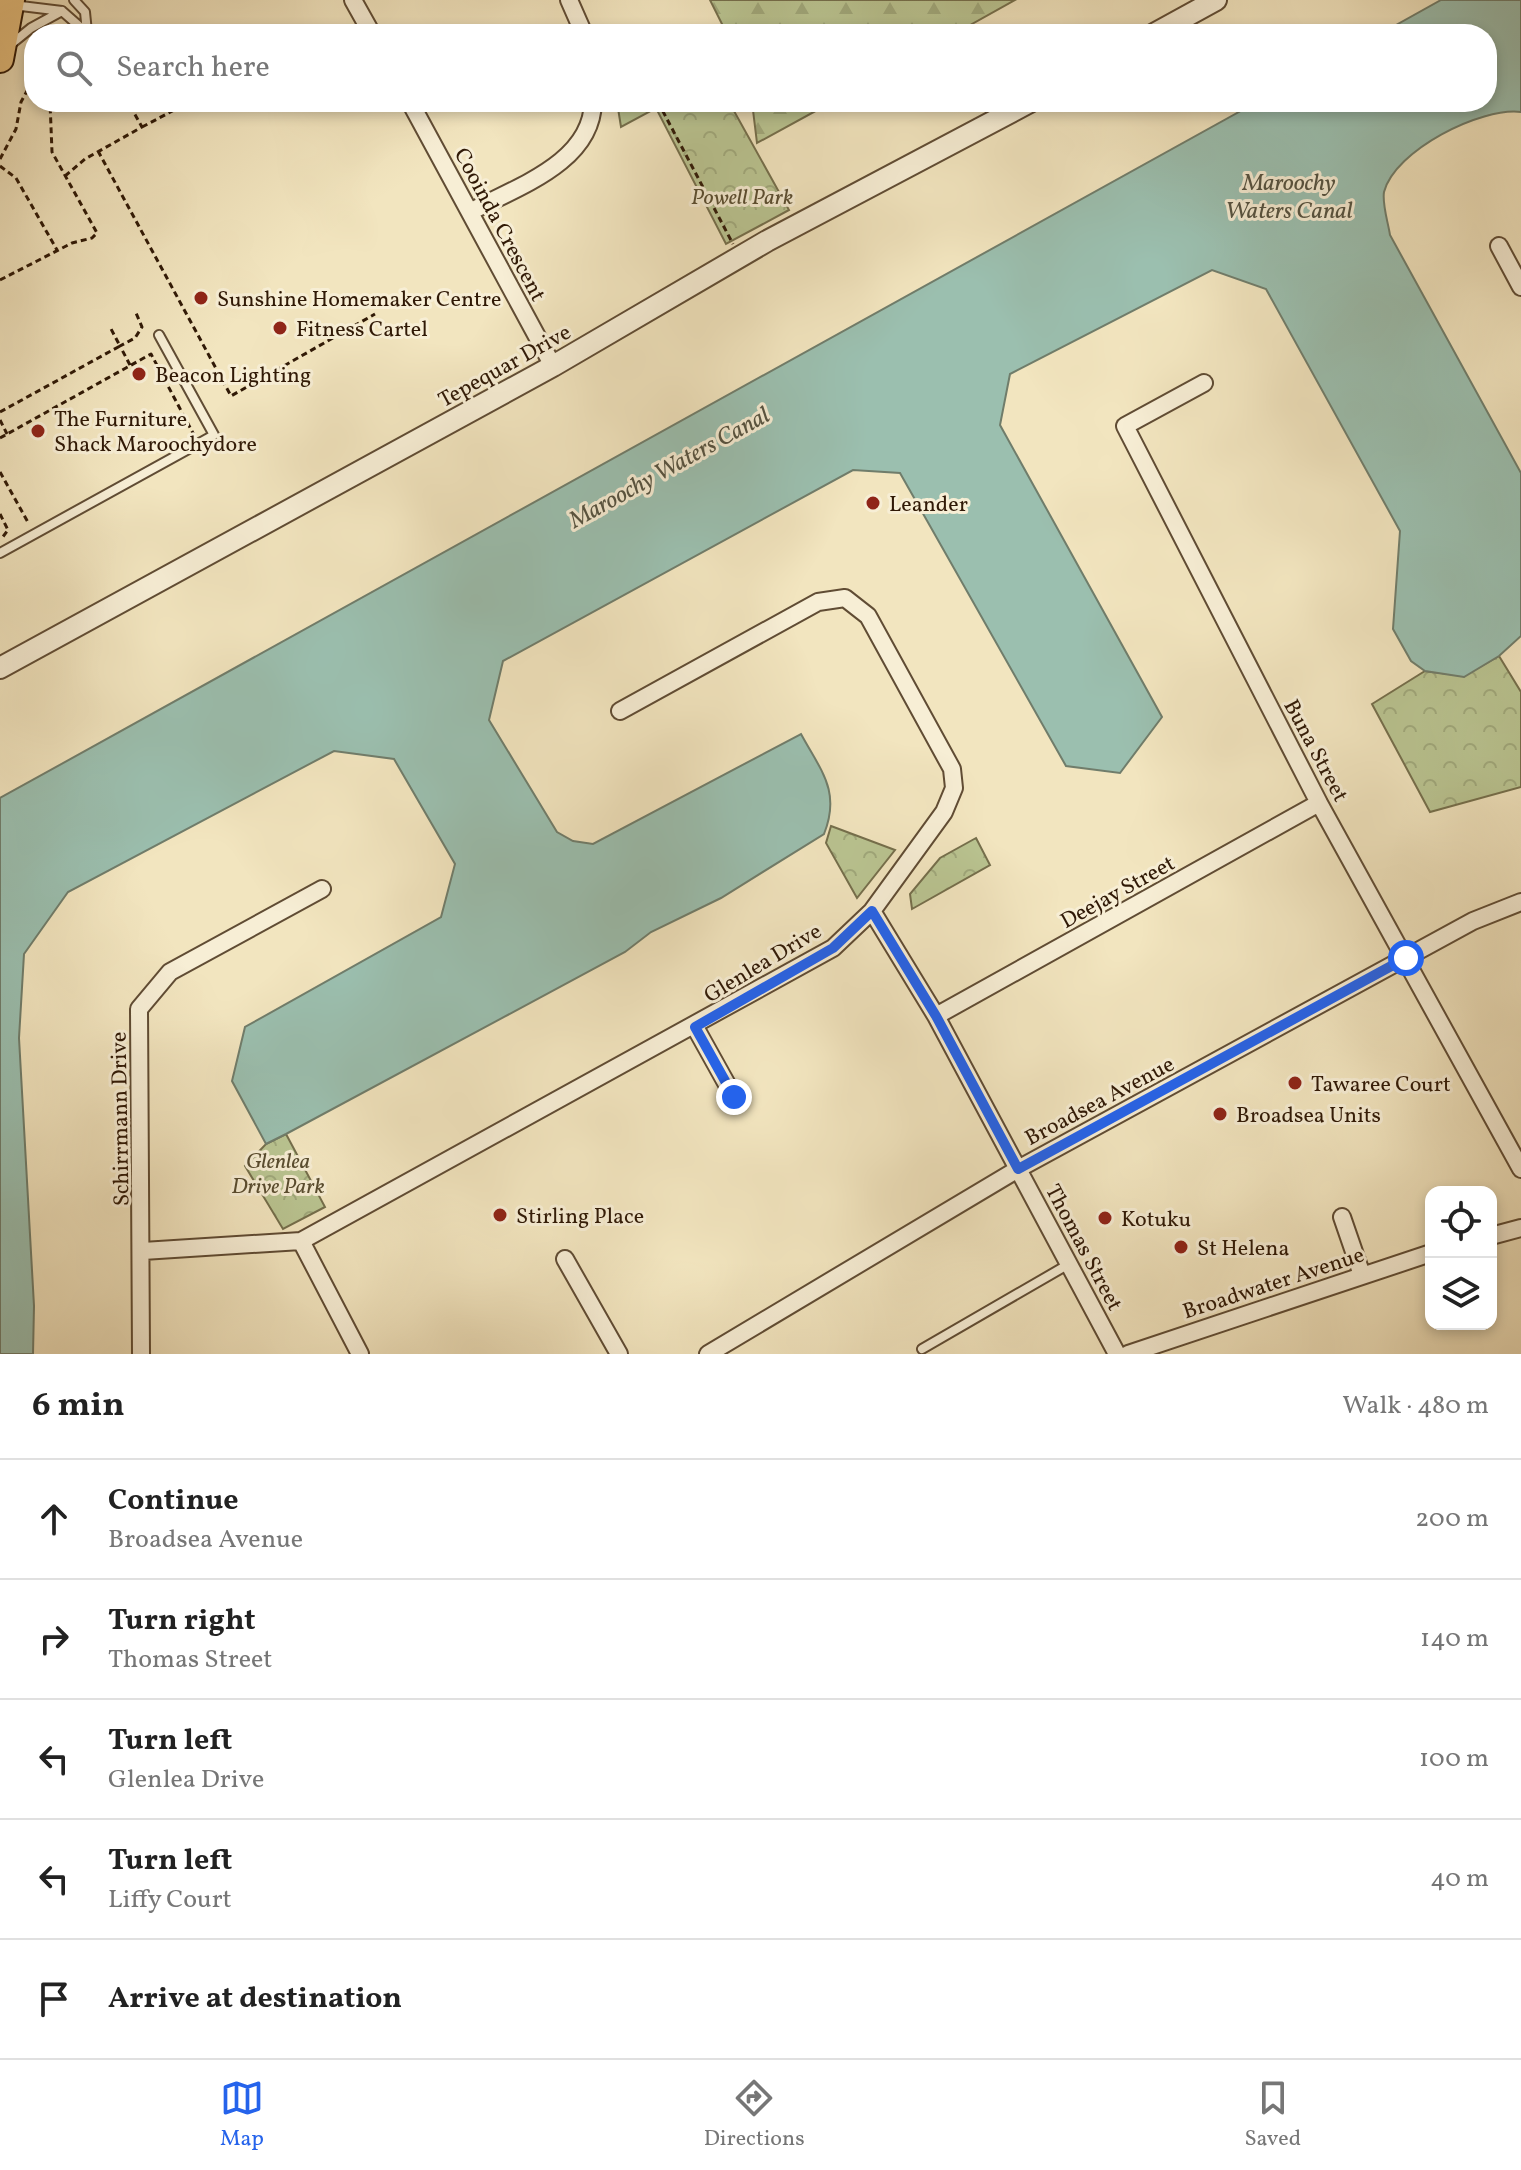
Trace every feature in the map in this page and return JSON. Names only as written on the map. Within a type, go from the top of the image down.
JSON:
[{"type":"main road","points":[[1,56],[7,2]]},
{"type":"street","points":[[353,0],[366,24]]},
{"type":"street","points":[[569,0],[580,24]]},
{"type":"street","points":[[1172,24],[1216,0]]},
{"type":"street","name":"Cooinda Crescent","points":[[415,112],[553,366]]},
{"type":"street","points":[[470,212],[563,161],[586,135],[591,112]]},
{"type":"street","name":"Tepequar Drive","points":[[0,668],[553,366],[767,241],[1011,112]]},
{"type":"street","points":[[1499,246],[1521,287]]},
{"type":"street","name":"Buna Street","points":[[1204,383],[1125,426],[1319,803],[1521,1169]]},
{"type":"street","name":"Glenlea Drive","points":[[143,1251],[301,1241],[695,1027],[833,948],[872,911],[944,812],[954,788],[952,769],[868,616],[845,598],[818,602],[620,711]]},
{"type":"street","name":"Deejay Street","points":[[936,1016],[1319,803]]},
{"type":"street","name":"Schirrmann Drive","points":[[141,1354],[143,1251],[139,1009],[170,972],[322,889]]},
{"type":"street","name":"Broadsea Avenue","points":[[708,1354],[1018,1169],[1473,921],[1521,902]]},
{"type":"street","name":"Thomas Street","points":[[872,911],[936,1016],[1117,1354]]},
{"type":"street","points":[[695,1027],[734,1097]]},
{"type":"street","points":[[1342,1217],[1362,1275]]},
{"type":"street","points":[[1497,1234],[1521,1228]]},
{"type":"street","points":[[301,1241],[360,1354]]},
{"type":"street","name":"Broadwater Avenue","points":[[1128,1354],[1425,1255]]},
{"type":"street","points":[[565,1259],[619,1354]]},
{"type":"lane","points":[[74,0],[85,12],[86,24]]},
{"type":"lane","points":[[7,2],[62,11],[77,24]]},
{"type":"lane","points":[[39,24],[62,11]]},
{"type":"lane","points":[[1,56],[24,33]]},
{"type":"lane","points":[[0,553],[214,435],[159,335]]},
{"type":"lane","points":[[922,1349],[1070,1264]]},
{"type":"path","points":[[0,159],[16,129],[24,96]]},
{"type":"path","points":[[0,280],[97,233],[64,177],[50,145],[50,112]]},
{"type":"path","points":[[134,112],[142,127]]},
{"type":"path","points":[[64,177],[98,151],[170,112]]},
{"type":"path","points":[[663,112],[734,245]]},
{"type":"path","points":[[98,151],[231,396],[375,314]]},
{"type":"path","points":[[0,166],[16,178],[57,250]]},
{"type":"path","points":[[0,412],[135,338],[142,327],[136,313]]},
{"type":"path","points":[[110,327],[130,365]]},
{"type":"path","points":[[0,438],[151,354],[194,434],[192,447]]},
{"type":"path","points":[[0,420],[7,434]]},
{"type":"path","points":[[0,472],[34,534]]},
{"type":"path","points":[[0,514],[8,530],[0,541]]},
{"type":"green space","points":[[710,0],[1015,0],[972,24],[722,24]]},
{"type":"green space","name":"Powell Park","points":[[619,112],[649,112],[621,127]]},
{"type":"green space","name":"Powell Park","points":[[658,112],[735,112],[789,210],[726,244]]},
{"type":"green space","points":[[753,112],[814,112],[757,143]]},
{"type":"green space","points":[[1499,656],[1521,692],[1521,787],[1430,812],[1372,704],[1425,671],[1464,676]]},
{"type":"green space","points":[[831,826],[895,850],[857,898],[826,843]]},
{"type":"green space","points":[[976,838],[990,865],[912,909],[910,894],[940,858]]},
{"type":"green space","name":"Glenlea Drive Park","points":[[286,1134],[325,1207],[283,1229],[245,1166],[266,1144]]},
{"type":"water","name":"Maroochy Waters Canal","points":[[1441,0],[1521,0],[1521,112],[1484,116],[1442,134],[1422,147],[1391,176],[1384,192],[1384,207],[1390,235],[1521,473],[1521,636],[1499,656],[1464,677],[1425,671],[1411,661],[1393,629],[1400,531],[1266,289],[1212,270],[1010,374],[1000,425],[1162,717],[1120,773],[1066,766],[900,473],[853,470],[503,661],[489,720],[557,832],[573,841],[593,844],[801,734],[822,771],[830,805],[824,834],[721,898],[651,932],[625,952],[266,1144],[232,1081],[245,1027],[441,917],[455,864],[394,759],[334,751],[68,892],[24,954],[19,1038],[34,1306],[33,1354],[0,1354],[0,798],[1239,112],[1497,112],[1497,24],[1398,24]]},
{"type":"place","name":"Sunshine Homemaker Centre","points":[[201,298]]},
{"type":"place","name":"Fitness Cartel","points":[[280,328]]},
{"type":"place","name":"Beacon Lighting","points":[[139,374]]},
{"type":"place","name":"The Furniture Shack Maroochydore","points":[[38,431]]},
{"type":"place","name":"Leander","points":[[873,503]]},
{"type":"place","name":"Tawaree Court","points":[[1295,1083]]},
{"type":"place","name":"Broadsea Units","points":[[1220,1114]]},
{"type":"place","name":"Stirling Place","points":[[500,1215]]},
{"type":"place","name":"Kotuku","points":[[1105,1218]]},
{"type":"place","name":"St Helena","points":[[1181,1247]]},
{"type":"route","points":[[734,1097],[695,1027],[833,948],[872,911],[936,1016],[1018,1169],[1406,958]]}]
